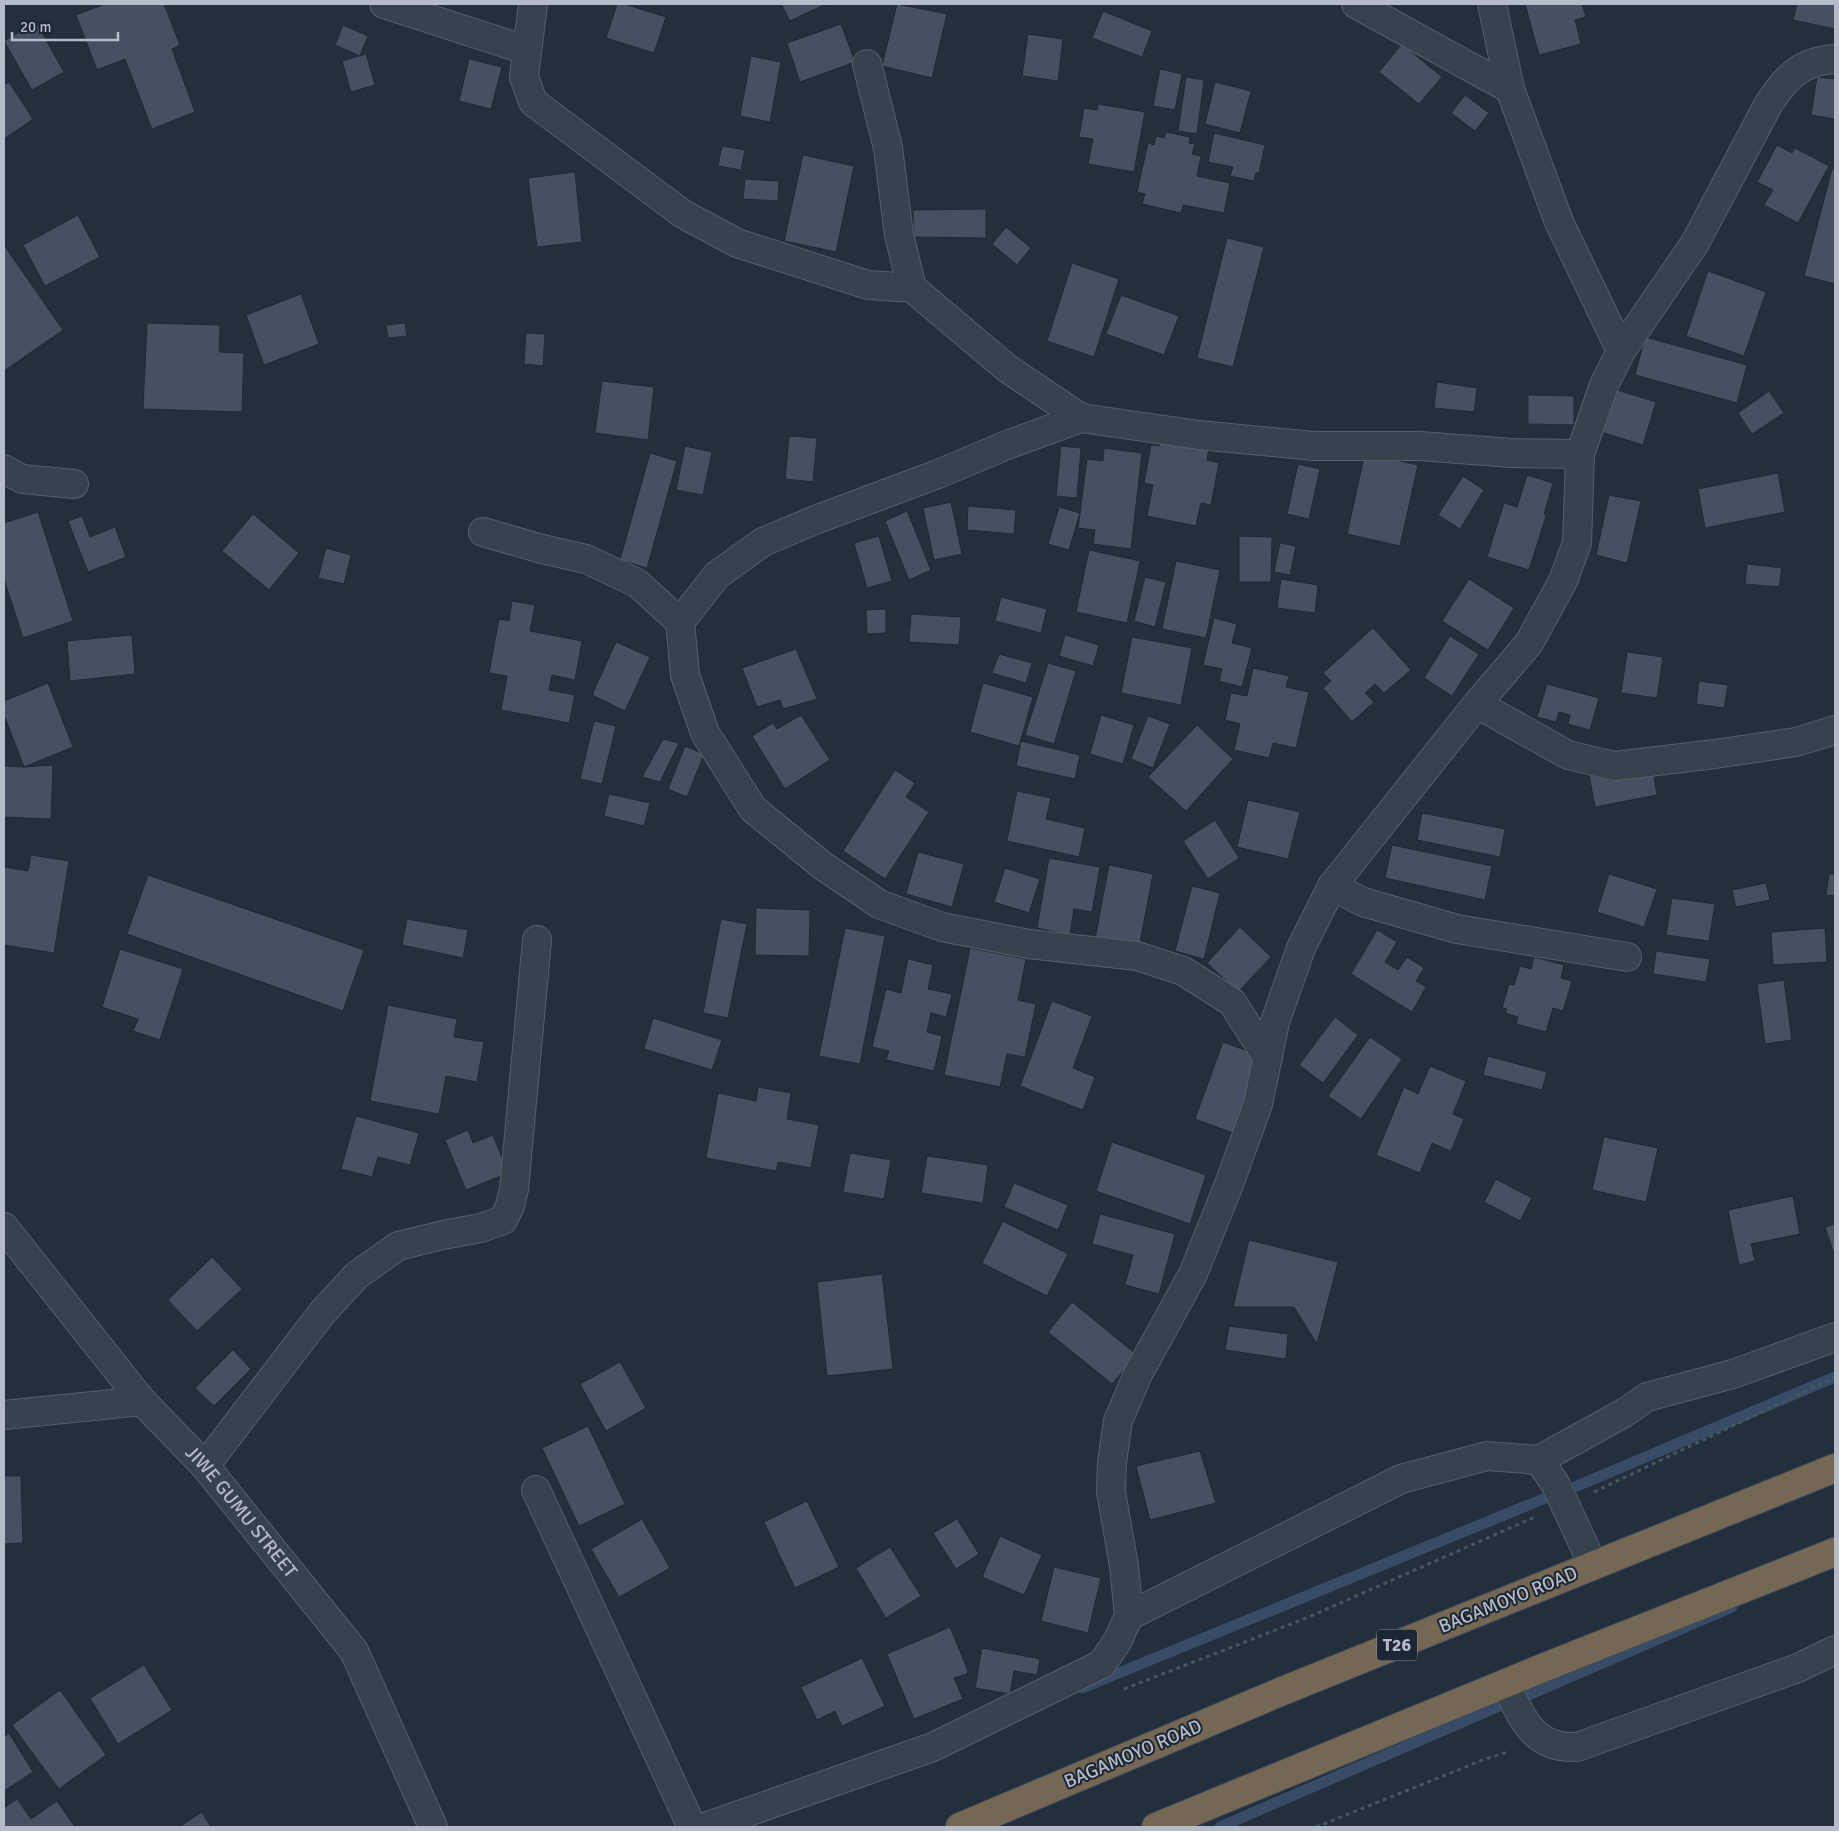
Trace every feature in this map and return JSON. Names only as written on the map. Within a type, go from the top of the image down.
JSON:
[{"type":"highway","name":"BAGAMOYO ROAD","points":[[960,1827],[1285,1690],[1835,1468]]},
{"type":"highway","points":[[1156,1827],[1505,1684],[1835,1552]]},
{"type":"street","points":[[384,4],[526,50]]},
{"type":"street","points":[[533,4],[524,77],[533,102],[683,214],[737,243],[868,285],[912,288],[1008,369],[1080,418],[1199,435],[1314,446],[1420,446],[1511,453],[1580,454]]},
{"type":"street","points":[[1356,4],[1510,89]]},
{"type":"street","points":[[1492,4],[1510,89],[1559,222],[1621,351]]},
{"type":"street","points":[[704,1827],[933,1748],[1102,1664],[1117,1642],[1129,1616],[1124,1566],[1111,1492],[1112,1462],[1118,1421],[1138,1374],[1193,1274],[1258,1104],[1275,1022],[1301,948],[1332,886],[1477,704],[1529,643],[1563,581],[1577,543],[1580,454],[1604,386],[1621,351],[1694,243],[1780,86],[1802,66],[1826,59],[1835,59]]},
{"type":"street","points":[[867,64],[888,148],[899,234],[912,288]]},
{"type":"street","points":[[680,622],[717,575],[763,542],[815,520],[938,474],[1007,444],[1080,418]]},
{"type":"street","points":[[4,469],[22,479],[74,484]]},
{"type":"street","points":[[483,532],[586,559],[637,583],[680,622],[685,675],[705,734],[753,809],[823,866],[879,904],[942,927],[1029,944],[1137,956],[1184,971],[1232,1002],[1268,1058]]},
{"type":"street","points":[[1477,704],[1568,755],[1614,766],[1796,742],[1835,730]]},
{"type":"street","points":[[1332,886],[1363,902],[1457,929],[1627,957]]},
{"type":"street","points":[[205,1466],[322,1313],[356,1276],[398,1246],[482,1228],[503,1220],[510,1206],[514,1189],[538,940]]},
{"type":"street","name":"JIWE GUMU STREET","points":[[4,1228],[142,1401],[205,1466],[354,1651],[433,1827]]},
{"type":"street","points":[[1129,1616],[1401,1479],[1487,1456],[1538,1460],[1624,1413],[1647,1397],[1733,1374],[1835,1336]]},
{"type":"street","points":[[4,1415],[142,1401]]},
{"type":"street","points":[[1538,1460],[1556,1485],[1593,1565]]},
{"type":"street","points":[[536,1490],[692,1827]]},
{"type":"street","points":[[1505,1684],[1527,1725],[1536,1736],[1548,1744],[1563,1748],[1577,1747],[1798,1668],[1835,1650]]},
{"type":"path","points":[[1589,1495],[1835,1377]]},
{"type":"path","points":[[1122,1690],[1304,1619],[1538,1516]]},
{"type":"path","points":[[1316,1827],[1483,1760],[1509,1752]]},
{"type":"building","points":[[105,4],[164,4],[180,45],[172,49],[195,112],[152,129],[125,59],[97,70],[76,15]]},
{"type":"building","points":[[617,4],[624,4],[666,17],[654,53],[606,38]]},
{"type":"building","points":[[781,4],[826,4],[790,21]]},
{"type":"building","points":[[897,4],[947,14],[932,78],[882,66]]},
{"type":"building","points":[[1525,4],[1582,4],[1586,17],[1575,20],[1581,44],[1539,55]]},
{"type":"building","points":[[1797,4],[1835,4],[1835,29],[1793,20]]},
{"type":"building","points":[[1103,11],[1152,31],[1142,57],[1092,38]]},
{"type":"building","points":[[36,22],[64,72],[32,90],[4,41]]},
{"type":"building","points":[[841,24],[855,62],[800,82],[787,43]]},
{"type":"building","points":[[343,25],[368,36],[360,56],[335,45]]},
{"type":"building","points":[[1028,34],[1063,39],[1058,81],[1022,76]]},
{"type":"building","points":[[1402,44],[1442,77],[1419,104],[1379,72]]},
{"type":"building","points":[[366,54],[375,85],[351,92],[342,61]]},
{"type":"building","points":[[751,56],[781,62],[770,122],[740,116]]},
{"type":"building","points":[[469,59],[502,67],[491,109],[459,101]]},
{"type":"building","points":[[1160,69],[1182,74],[1175,110],[1153,106]]},
{"type":"building","points":[[1186,77],[1204,80],[1197,134],[1178,131]]},
{"type":"building","points":[[1817,77],[1835,79],[1835,119],[1811,115]]},
{"type":"building","points":[[9,82],[33,119],[4,139],[4,85]]},
{"type":"building","points":[[1215,82],[1251,91],[1240,133],[1205,124]]},
{"type":"building","points":[[1465,95],[1489,113],[1475,131],[1451,113]]},
{"type":"building","points":[[1098,104],[1145,112],[1134,172],[1088,164],[1093,139],[1079,137],[1084,108],[1097,110]]},
{"type":"building","points":[[1166,132],[1190,137],[1189,143],[1195,144],[1192,154],[1201,156],[1197,176],[1230,183],[1224,213],[1183,205],[1181,213],[1142,204],[1145,194],[1137,192],[1148,143],[1154,145],[1156,136],[1164,138]]},
{"type":"building","points":[[1214,133],[1265,145],[1259,173],[1256,173],[1254,181],[1230,176],[1233,167],[1208,162]]},
{"type":"building","points":[[1777,145],[1792,153],[1795,148],[1829,166],[1798,223],[1764,205],[1773,190],[1757,182]]},
{"type":"building","points":[[722,146],[745,150],[741,170],[718,166]]},
{"type":"building","points":[[803,155],[854,166],[836,252],[784,241]]},
{"type":"building","points":[[1832,169],[1835,170],[1835,284],[1804,276]]},
{"type":"building","points":[[575,172],[582,242],[537,247],[528,178]]},
{"type":"building","points":[[745,179],[779,181],[778,201],[743,199]]},
{"type":"building","points":[[986,209],[986,238],[913,237],[913,210]]},
{"type":"building","points":[[78,215],[100,257],[45,286],[23,245]]},
{"type":"building","points":[[1006,227],[1031,248],[1017,265],[992,244]]},
{"type":"building","points":[[1227,238],[1264,247],[1233,367],[1197,358]]},
{"type":"building","points":[[4,245],[63,330],[4,371]]},
{"type":"building","points":[[1072,263],[1119,279],[1094,357],[1047,341]]},
{"type":"building","points":[[1708,271],[1766,292],[1744,356],[1686,336]]},
{"type":"building","points":[[301,294],[319,344],[264,365],[246,315]]},
{"type":"building","points":[[1121,295],[1179,316],[1164,355],[1106,334]]},
{"type":"building","points":[[147,323],[220,325],[219,352],[244,353],[242,412],[143,409]]},
{"type":"building","points":[[405,323],[407,336],[388,338],[386,325]]},
{"type":"building","points":[[526,333],[545,334],[543,366],[524,364]]},
{"type":"building","points":[[1645,337],[1747,365],[1737,403],[1635,375]]},
{"type":"building","points":[[602,381],[654,387],[648,440],[595,433]]},
{"type":"building","points":[[1437,382],[1477,388],[1474,412],[1434,408]]},
{"type":"building","points":[[1614,389],[1656,402],[1643,445],[1601,432]]},
{"type":"building","points":[[1769,391],[1784,413],[1752,434],[1738,413]]},
{"type":"building","points":[[1528,395],[1574,396],[1574,425],[1528,424]]},
{"type":"building","points":[[789,436],[817,438],[813,482],[785,479]]},
{"type":"building","points":[[1160,439],[1209,448],[1207,460],[1219,463],[1211,505],[1201,503],[1196,526],[1147,516],[1153,485],[1144,483],[1151,445],[1159,446]]},
{"type":"building","points":[[685,446],[712,452],[703,495],[676,490]]},
{"type":"building","points":[[1061,446],[1081,448],[1077,498],[1056,496]]},
{"type":"building","points":[[1104,448],[1142,453],[1131,549],[1093,544],[1095,530],[1078,528],[1087,459],[1103,461]]},
{"type":"building","points":[[650,453],[677,461],[647,568],[620,560]]},
{"type":"building","points":[[1365,453],[1418,465],[1400,546],[1347,534]]},
{"type":"building","points":[[1298,464],[1320,469],[1309,519],[1287,514]]},
{"type":"building","points":[[1778,473],[1785,512],[1705,528],[1698,489]]},
{"type":"building","points":[[1527,475],[1553,483],[1544,514],[1546,516],[1529,570],[1487,557],[1504,503],[1517,507]]},
{"type":"building","points":[[1463,476],[1484,490],[1460,529],[1438,515]]},
{"type":"building","points":[[1609,495],[1641,501],[1627,563],[1596,555]]},
{"type":"building","points":[[951,502],[962,554],[934,560],[923,508]]},
{"type":"building","points":[[968,506],[1016,510],[1014,534],[967,530]]},
{"type":"building","points":[[1059,507],[1080,513],[1069,550],[1048,544]]},
{"type":"building","points":[[907,511],[931,570],[909,580],[885,521]]},
{"type":"building","points":[[38,512],[73,621],[23,638],[4,579],[4,523]]},
{"type":"building","points":[[253,514],[299,553],[269,590],[222,551]]},
{"type":"building","points":[[82,516],[90,537],[115,527],[126,557],[88,572],[68,521]]},
{"type":"building","points":[[879,536],[892,581],[867,588],[854,543]]},
{"type":"building","points":[[1239,536],[1272,537],[1271,582],[1239,582]]},
{"type":"building","points":[[1280,543],[1296,546],[1290,575],[1274,572]]},
{"type":"building","points":[[326,548],[351,555],[344,584],[318,578]]},
{"type":"building","points":[[1089,550],[1140,561],[1127,623],[1076,612]]},
{"type":"building","points":[[1176,561],[1220,570],[1206,638],[1162,629]]},
{"type":"building","points":[[1747,564],[1782,568],[1779,587],[1745,584]]},
{"type":"building","points":[[1145,577],[1166,582],[1155,627],[1134,621]]},
{"type":"building","points":[[1281,579],[1318,585],[1315,613],[1277,608]]},
{"type":"building","points":[[1469,579],[1514,608],[1488,650],[1442,621]]},
{"type":"building","points":[[1001,597],[1047,609],[1041,633],[995,621]]},
{"type":"building","points":[[512,601],[535,605],[530,631],[582,641],[575,680],[552,675],[549,690],[575,695],[569,723],[501,710],[507,676],[489,673],[499,619],[509,621]]},
{"type":"building","points":[[886,609],[886,633],[867,634],[866,610]]},
{"type":"building","points":[[911,614],[961,617],[959,645],[909,642]]},
{"type":"building","points":[[1214,618],[1237,624],[1232,643],[1252,648],[1242,687],[1219,681],[1222,669],[1203,665]]},
{"type":"building","points":[[1373,628],[1411,670],[1384,693],[1375,684],[1365,693],[1374,702],[1352,722],[1323,688],[1331,681],[1323,673]]},
{"type":"building","points":[[132,635],[135,674],[70,681],[67,641]]},
{"type":"building","points":[[1065,635],[1099,645],[1093,666],[1059,656]]},
{"type":"building","points":[[1450,636],[1479,654],[1452,696],[1424,678]]},
{"type":"building","points":[[1132,637],[1192,648],[1181,705],[1121,693]]},
{"type":"building","points":[[616,642],[650,657],[625,711],[592,695]]},
{"type":"building","points":[[796,649],[817,699],[783,709],[780,700],[757,707],[742,668]]},
{"type":"building","points":[[1627,652],[1663,657],[1657,698],[1621,693]]},
{"type":"building","points":[[999,654],[1032,663],[1026,683],[992,673]]},
{"type":"building","points":[[1048,663],[1076,671],[1054,744],[1025,735]]},
{"type":"building","points":[[1253,668],[1289,676],[1286,687],[1309,692],[1296,748],[1273,743],[1269,758],[1234,750],[1240,724],[1225,720],[1231,693],[1247,696]]},
{"type":"building","points":[[1699,681],[1728,685],[1724,708],[1696,704]]},
{"type":"building","points":[[48,683],[73,747],[24,767],[4,715],[4,701]]},
{"type":"building","points":[[983,683],[1033,697],[1019,746],[970,732]]},
{"type":"building","points":[[1547,684],[1599,698],[1590,730],[1568,724],[1570,715],[1559,712],[1556,722],[1537,717]]},
{"type":"building","points":[[801,715],[830,760],[785,789],[752,736],[773,723],[777,729]]},
{"type":"building","points":[[1101,715],[1134,725],[1123,764],[1090,754]]},
{"type":"building","points":[[1148,716],[1170,724],[1153,768],[1131,759]]},
{"type":"building","points":[[594,721],[616,726],[602,784],[580,779]]},
{"type":"building","points":[[1197,725],[1233,759],[1186,811],[1148,777]]},
{"type":"building","points":[[663,739],[679,743],[660,782],[642,777]]},
{"type":"building","points":[[1021,741],[1080,755],[1075,779],[1016,766]]},
{"type":"building","points":[[685,746],[704,754],[687,797],[668,789]]},
{"type":"building","points":[[1652,764],[1657,795],[1595,807],[1589,775]]},
{"type":"building","points":[[53,765],[51,819],[4,817],[4,766]]},
{"type":"building","points":[[895,770],[915,783],[906,797],[929,812],[885,879],[843,851]]},
{"type":"building","points":[[1017,791],[1051,798],[1046,819],[1085,828],[1079,857],[1007,841]]},
{"type":"building","points":[[609,794],[650,803],[644,826],[604,816]]},
{"type":"building","points":[[1248,800],[1300,812],[1288,859],[1237,847]]},
{"type":"building","points":[[1422,813],[1505,829],[1500,857],[1417,840]]},
{"type":"building","points":[[1215,820],[1239,858],[1208,879],[1183,841]]},
{"type":"building","points":[[1392,845],[1492,866],[1485,900],[1385,878]]},
{"type":"building","points":[[918,852],[964,864],[952,907],[906,894]]},
{"type":"building","points":[[31,855],[69,861],[54,953],[4,945],[4,867],[28,871]]},
{"type":"building","points":[[1049,858],[1100,867],[1092,912],[1074,909],[1070,935],[1037,928]]},
{"type":"building","points":[[1109,865],[1153,874],[1139,948],[1095,939]]},
{"type":"building","points":[[1005,868],[1040,879],[1029,913],[994,902]]},
{"type":"building","points":[[1609,874],[1657,889],[1644,927],[1597,912]]},
{"type":"building","points":[[1829,874],[1835,874],[1835,896],[1826,895]]},
{"type":"building","points":[[148,875],[364,950],[343,1011],[127,934]]},
{"type":"building","points":[[1766,883],[1770,900],[1736,907],[1732,890]]},
{"type":"building","points":[[1192,886],[1220,893],[1204,959],[1175,951]]},
{"type":"building","points":[[1672,898],[1715,904],[1709,941],[1666,935]]},
{"type":"building","points":[[756,908],[810,910],[809,956],[755,955]]},
{"type":"building","points":[[407,919],[468,930],[463,958],[402,945]]},
{"type":"building","points":[[721,919],[747,924],[728,1018],[703,1013]]},
{"type":"building","points":[[1240,927],[1271,957],[1238,992],[1207,963]]},
{"type":"building","points":[[845,928],[885,936],[860,1064],[819,1056]]},
{"type":"building","points":[[1825,928],[1827,962],[1773,965],[1771,932]]},
{"type":"building","points":[[1377,930],[1397,942],[1385,962],[1398,970],[1407,957],[1424,968],[1416,981],[1426,987],[1412,1012],[1351,974]]},
{"type":"building","points":[[970,948],[1026,959],[1018,1000],[1036,1004],[1025,1057],[1007,1054],[1000,1087],[944,1075]]},
{"type":"building","points":[[120,949],[183,969],[160,1040],[133,1031],[138,1019],[102,1007]]},
{"type":"building","points":[[1656,951],[1710,959],[1706,982],[1653,974]]},
{"type":"building","points":[[1534,957],[1564,965],[1561,978],[1572,981],[1563,1011],[1553,1008],[1546,1032],[1516,1024],[1518,1017],[1505,1013],[1507,1009],[1502,1008],[1509,984],[1514,985],[1520,966],[1531,969]]},
{"type":"building","points":[[908,959],[933,965],[928,989],[952,994],[946,1017],[931,1013],[927,1032],[942,1036],[934,1071],[886,1060],[889,1051],[872,1047],[886,989],[901,993]]},
{"type":"building","points":[[1784,980],[1792,1040],[1765,1044],[1757,984]]},
{"type":"building","points":[[1052,1001],[1092,1016],[1073,1068],[1095,1077],[1083,1110],[1020,1086]]},
{"type":"building","points":[[388,1005],[457,1019],[454,1037],[484,1042],[477,1082],[446,1076],[439,1114],[370,1101]]},
{"type":"building","points":[[1335,1017],[1358,1035],[1323,1083],[1299,1065]]},
{"type":"building","points":[[653,1018],[722,1040],[712,1070],[644,1049]]},
{"type":"building","points":[[1370,1037],[1402,1059],[1361,1119],[1328,1096]]},
{"type":"building","points":[[1223,1042],[1261,1056],[1233,1133],[1195,1119]]},
{"type":"building","points":[[1488,1056],[1547,1072],[1542,1090],[1483,1075]]},
{"type":"building","points":[[1430,1066],[1466,1081],[1453,1114],[1464,1119],[1451,1151],[1432,1143],[1420,1173],[1376,1155],[1404,1087],[1418,1094]]},
{"type":"building","points":[[758,1087],[791,1093],[787,1119],[819,1125],[811,1168],[778,1162],[776,1171],[706,1158],[718,1093],[756,1101]]},
{"type":"building","points":[[356,1116],[419,1133],[410,1165],[378,1157],[372,1177],[341,1169]]},
{"type":"building","points":[[468,1130],[473,1143],[493,1135],[508,1173],[466,1190],[445,1140]]},
{"type":"building","points":[[1604,1137],[1658,1148],[1646,1202],[1592,1190]]},
{"type":"building","points":[[1112,1142],[1206,1175],[1190,1224],[1096,1191]]},
{"type":"building","points":[[850,1153],[891,1160],[884,1199],[843,1192]]},
{"type":"building","points":[[927,1156],[988,1165],[983,1203],[921,1193]]},
{"type":"building","points":[[1496,1179],[1532,1198],[1520,1221],[1484,1202]]},
{"type":"building","points":[[1014,1183],[1068,1205],[1058,1230],[1004,1207]]},
{"type":"building","points":[[1793,1196],[1800,1234],[1751,1244],[1755,1261],[1739,1265],[1728,1210]]},
{"type":"building","points":[[1100,1214],[1175,1234],[1159,1294],[1125,1285],[1133,1255],[1092,1244]]},
{"type":"building","points":[[1003,1221],[1068,1254],[1047,1296],[982,1263]]},
{"type":"building","points":[[1835,1224],[1835,1257],[1825,1227]]},
{"type":"building","points":[[1249,1240],[1338,1262],[1317,1344],[1294,1307],[1233,1307]]},
{"type":"building","points":[[212,1257],[242,1289],[197,1331],[168,1300]]},
{"type":"building","points":[[882,1274],[893,1369],[827,1376],[817,1282]]},
{"type":"building","points":[[1072,1302],[1137,1355],[1112,1384],[1048,1332]]},
{"type":"building","points":[[1229,1326],[1288,1334],[1286,1359],[1225,1350]]},
{"type":"building","points":[[233,1350],[251,1369],[214,1406],[195,1388]]},
{"type":"building","points":[[620,1362],[646,1408],[606,1431],[580,1384]]},
{"type":"building","points":[[588,1426],[625,1504],[579,1526],[542,1448]]},
{"type":"building","points":[[1200,1451],[1216,1503],[1150,1520],[1136,1466]]},
{"type":"building","points":[[4,1476],[21,1476],[23,1543],[4,1544]]},
{"type":"building","points":[[807,1501],[839,1567],[795,1588],[764,1522]]},
{"type":"building","points":[[642,1519],[670,1568],[619,1597],[591,1549]]},
{"type":"building","points":[[957,1519],[979,1554],[956,1569],[933,1533]]},
{"type":"building","points":[[1000,1536],[1042,1555],[1024,1595],[982,1577]]},
{"type":"building","points":[[890,1547],[921,1596],[886,1618],[856,1568]]},
{"type":"building","points":[[1054,1567],[1101,1578],[1088,1633],[1041,1621]]},
{"type":"building","points":[[950,1627],[968,1671],[967,1674],[954,1678],[963,1699],[914,1719],[887,1654]]},
{"type":"building","points":[[982,1648],[1040,1659],[1037,1675],[1014,1671],[1010,1694],[975,1688]]},
{"type":"building","points":[[862,1658],[885,1706],[842,1726],[835,1711],[817,1720],[801,1687]]},
{"type":"building","points":[[144,1665],[172,1710],[118,1744],[90,1698]]},
{"type":"building","points":[[60,1690],[106,1755],[59,1789],[12,1725]]},
{"type":"building","points":[[9,1733],[33,1772],[4,1791],[4,1737]]},
{"type":"building","points":[[17,1799],[31,1819],[57,1801],[75,1827],[4,1827],[4,1808]]},
{"type":"building","points":[[202,1812],[211,1827],[179,1827]]},
{"type":"waterway","points":[[1577,1486],[1835,1377]]},
{"type":"waterway","points":[[1082,1688],[1548,1497]]},
{"type":"waterway","points":[[1524,1697],[1732,1607]]},
{"type":"waterway","points":[[1220,1827],[1504,1704]]}]
